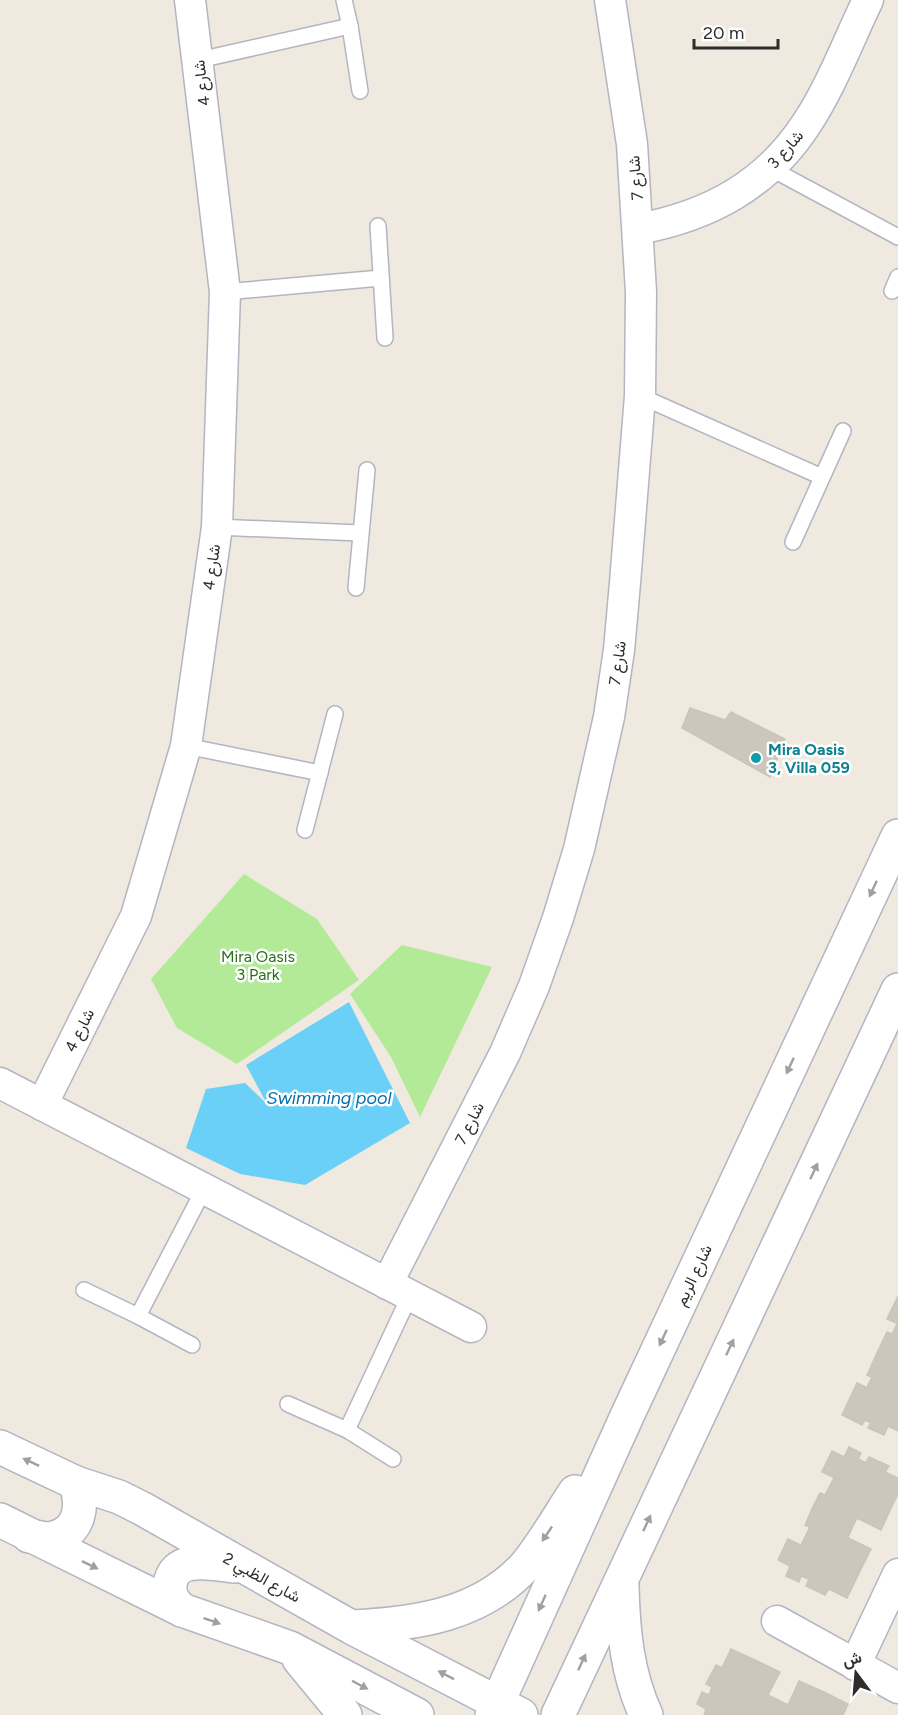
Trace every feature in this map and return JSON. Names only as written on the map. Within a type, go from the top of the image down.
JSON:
[{"type":"street","name":"شارع 4","points":[[42,1105],[136,916],[186,746],[217,527],[225,292],[190,0]]},
{"type":"street","name":"شارع 7","points":[[399,1290],[534,986],[579,849],[607,728],[619,650],[640,396],[641,292],[632,144],[610,0]]},
{"type":"street","name":"شارع 3","points":[[638,229],[667,224],[714,207],[748,186],[770,168],[808,122],[868,0]]},
{"type":"street","name":"شارع الريم","points":[[503,1711],[627,1416],[898,837]]},
{"type":"street","points":[[558,1715],[898,990]]},
{"type":"street","points":[[0,1083],[471,1327]]},
{"type":"street","points":[[351,1627],[392,1625],[426,1620],[459,1610],[505,1586],[527,1563],[627,1416]]},
{"type":"street","name":"شارع الظبي 2","points":[[0,1448],[76,1483],[119,1497],[142,1509],[503,1711]]},
{"type":"street","points":[[29,1536],[51,1539],[71,1528],[78,1518],[81,1506],[76,1483]]},
{"type":"street","points":[[0,1520],[182,1610],[290,1648],[417,1715]]},
{"type":"street","points":[[182,1610],[173,1602],[169,1591],[171,1579],[177,1569],[187,1563],[199,1562],[243,1567]]},
{"type":"street","points":[[855,1665],[898,1574]]},
{"type":"street","points":[[622,1576],[623,1630],[633,1682],[646,1715]]},
{"type":"street","points":[[777,1621],[898,1688]]},
{"type":"street","points":[[290,1648],[345,1715]]},
{"type":"lane","points":[[344,0],[360,91]]},
{"type":"lane","points":[[199,60],[350,26]]},
{"type":"lane","points":[[770,168],[898,237]]},
{"type":"lane","points":[[378,226],[385,338]]},
{"type":"lane","points":[[225,292],[381,278]]},
{"type":"lane","points":[[640,396],[822,477]]},
{"type":"lane","points":[[793,542],[843,431]]},
{"type":"lane","points":[[356,588],[367,470]]},
{"type":"lane","points":[[217,527],[360,533]]},
{"type":"lane","points":[[305,830],[335,714]]},
{"type":"lane","points":[[186,746],[320,773]]},
{"type":"lane","points":[[138,1316],[204,1189]]},
{"type":"lane","points":[[84,1290],[192,1345]]},
{"type":"lane","points":[[347,1430],[399,1290]]},
{"type":"lane","points":[[288,1404],[347,1430],[393,1459]]},
{"type":"green space","name":"Mira Oasis 3 Park","points":[[244,874],[317,919],[359,980],[237,1064],[177,1028],[151,979]]},
{"type":"green space","points":[[402,945],[492,967],[420,1117],[391,1057],[350,994]]},
{"type":"water","name":"Swimming pool","points":[[349,1002],[410,1123],[305,1185],[240,1174],[186,1148],[206,1089],[245,1083],[267,1104],[246,1065]]},
{"type":"building","name":"Mira Oasis 3, Villa 059","points":[[690,708],[725,720],[731,712],[785,739],[770,777],[682,728]]},
{"type":"building","points":[[898,1296],[898,1324],[887,1319]]},
{"type":"building","points":[[897,1324],[898,1363],[877,1353],[887,1332],[892,1334]]},
{"type":"building","points":[[877,1353],[898,1363],[898,1402],[867,1387],[872,1377],[867,1375]]},
{"type":"building","points":[[857,1383],[898,1402],[898,1431],[888,1426],[884,1435],[868,1428],[871,1423],[865,1420],[862,1425],[842,1415]]},
{"type":"building","points":[[849,1447],[861,1453],[858,1459],[866,1463],[869,1457],[889,1466],[885,1472],[898,1478],[898,1494],[892,1506],[822,1472],[832,1451],[844,1457]]},
{"type":"building","points":[[834,1478],[892,1506],[881,1530],[857,1518],[852,1528],[812,1509],[820,1493],[825,1495]]},
{"type":"building","points":[[812,1509],[852,1528],[848,1538],[871,1549],[859,1573],[801,1545],[810,1527],[805,1525]]},
{"type":"building","points":[[788,1539],[859,1573],[847,1598],[829,1589],[825,1595],[806,1586],[809,1579],[801,1576],[799,1582],[786,1576],[790,1566],[778,1560]]},
{"type":"building","points":[[731,1649],[755,1660],[729,1715],[704,1715],[706,1709],[697,1704],[702,1692],[709,1695],[712,1687],[706,1684],[716,1665],[722,1668]]},
{"type":"building","points":[[755,1660],[780,1672],[768,1695],[778,1700],[771,1715],[729,1715]]},
{"type":"building","points":[[799,1681],[824,1692],[813,1715],[771,1715],[778,1700],[788,1705]]},
{"type":"building","points":[[824,1692],[848,1704],[843,1715],[813,1715]]},
{"type":"place","name":"Mira Oasis 3, Villa 059","points":[[756,758]]}]
